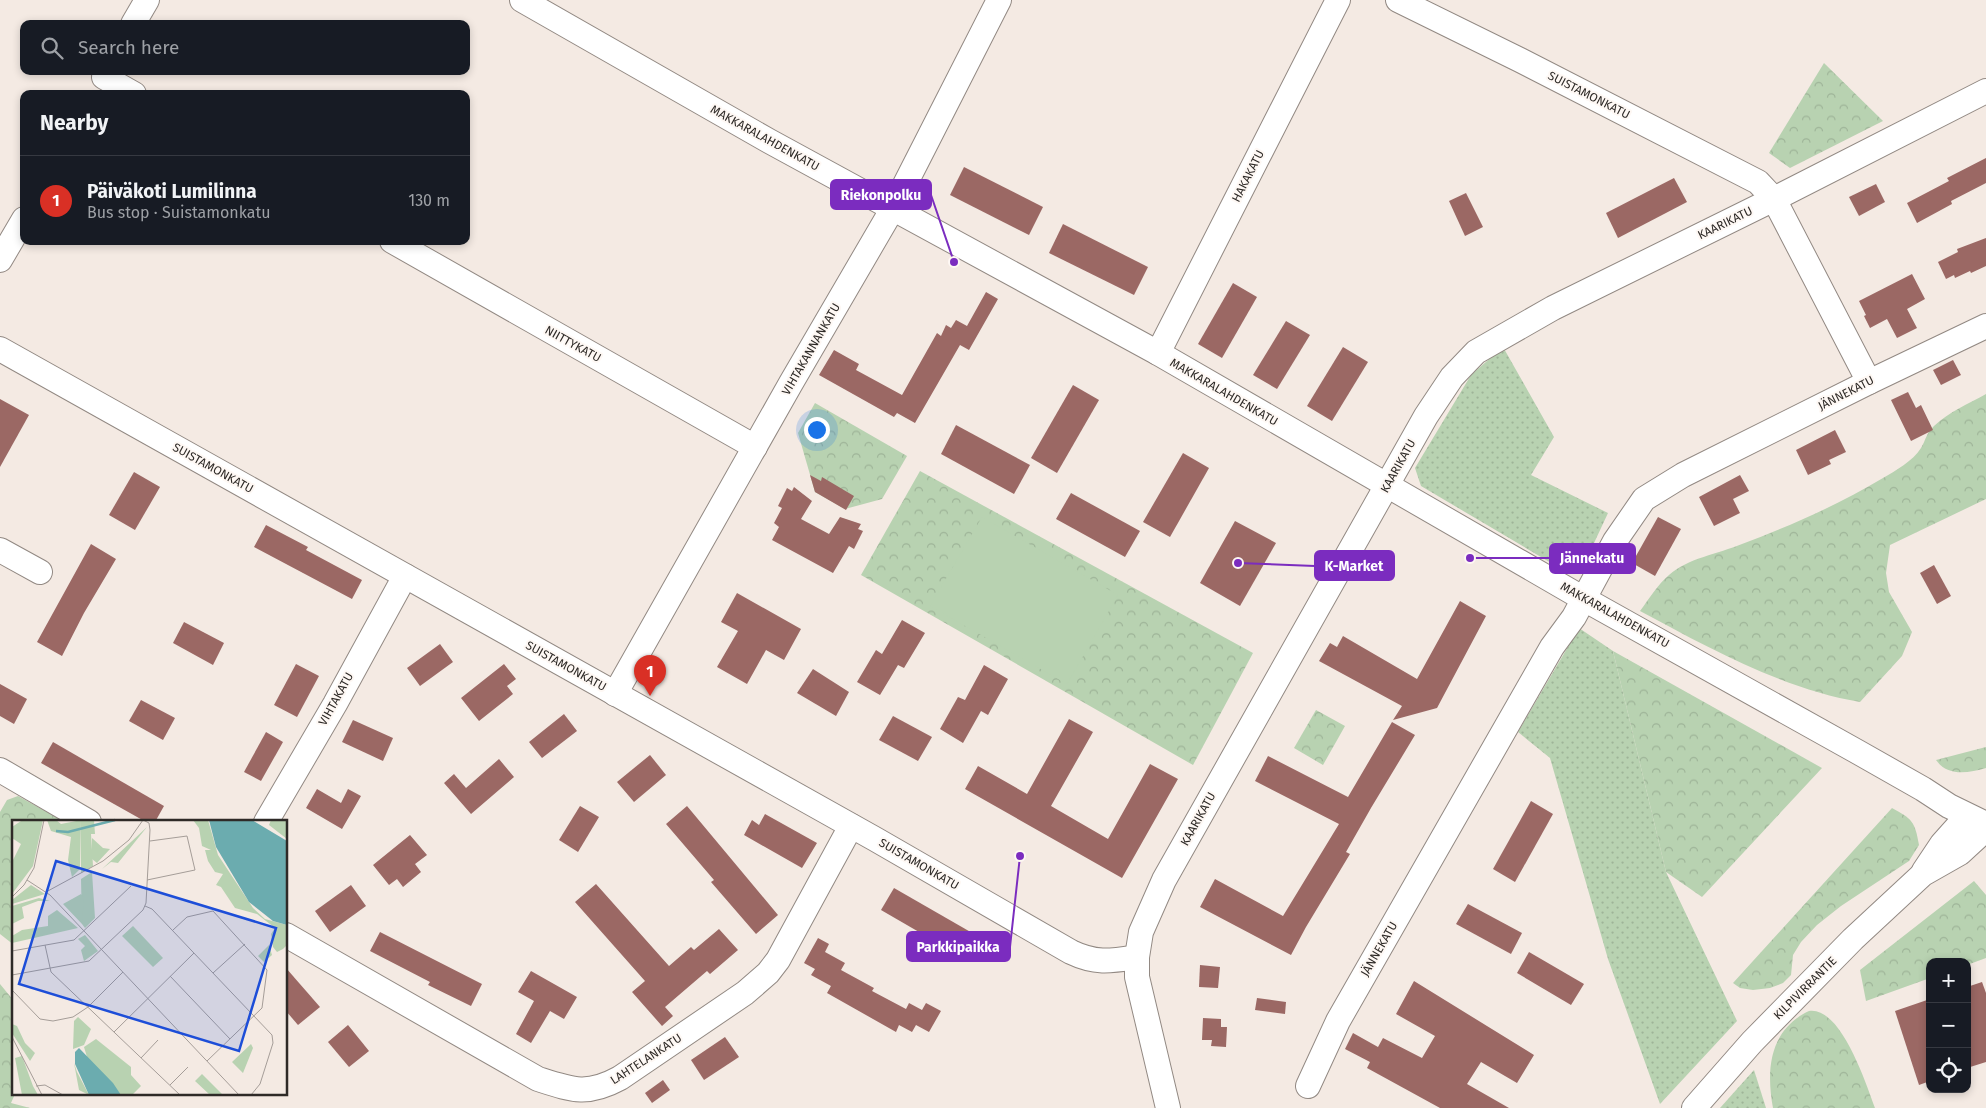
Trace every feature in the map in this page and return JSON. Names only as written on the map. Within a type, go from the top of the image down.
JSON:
[{"type":"street","points":[[136,20],[147,0]]},
{"type":"street","name":"MAKKARALAHDENKATU","points":[[522,0],[769,141],[1158,353],[1584,599],[1923,789],[1976,824]]},
{"type":"street","name":"VIHTAKANNANKATU","points":[[615,694],[893,208],[998,0]]},
{"type":"street","name":"HAKAKATU","points":[[1158,353],[1338,0]]},
{"type":"street","name":"SUISTAMONKATU","points":[[1398,0],[1746,174],[1758,182],[1774,199],[1869,382]]},
{"type":"street","points":[[102,81],[124,90]]},
{"type":"street","name":"KAARIKATU","points":[[1168,1108],[1139,990],[1137,956],[1141,932],[1164,880],[1442,390],[1464,363],[1476,352],[1553,308],[1774,199],[1986,91]]},
{"type":"street","points":[[0,260],[20,226]]},
{"type":"street","name":"NIITTYKATU","points":[[399,245],[755,447]]},
{"type":"street","name":"JÄNNEKATU","points":[[1308,1086],[1338,1020],[1552,647],[1574,616],[1615,541],[1644,499],[1683,476],[1869,382],[1986,326]]},
{"type":"street","name":"SUISTAMONKATU","points":[[0,349],[852,826],[1082,957],[1100,961],[1137,956]]},
{"type":"street","points":[[0,550],[40,572]]},
{"type":"street","name":"VIHTAKATU","points":[[267,820],[335,704],[405,576]]},
{"type":"street","points":[[0,770],[86,820]]},
{"type":"street","name":"KILPIVIRRANTIE","points":[[1694,1108],[1752,1042],[1806,985],[1923,874],[1942,844],[1976,824]]},
{"type":"street","name":"LAHTELANKATU","points":[[288,936],[538,1079],[570,1090],[581,1091],[598,1088],[620,1078],[745,993],[768,973],[778,960],[852,826]]},
{"type":"green space","points":[[1824,63],[1883,121],[1790,168],[1769,153]]},
{"type":"green space","points":[[1503,347],[1554,437],[1531,475],[1608,513],[1588,556],[1563,570],[1421,486],[1415,468],[1471,375]]},
{"type":"green space","points":[[1986,394],[1986,499],[1890,545],[1886,573],[1889,592],[1912,632],[1902,656],[1860,702],[1803,688],[1747,666],[1640,611],[1657,587],[1685,564],[1733,548],[1814,514],[1866,488],[1898,469],[1918,453],[1929,431],[1934,426],[1959,408]]},
{"type":"green space","points":[[815,403],[907,456],[882,499],[845,509],[815,492],[798,433]]},
{"type":"green space","points":[[920,471],[1253,653],[1193,765],[861,575]]},
{"type":"green space","points":[[982,517],[1118,595],[1067,684],[930,606]]},
{"type":"green space","points":[[1579,628],[1613,651],[1666,872],[1737,1021],[1660,1104],[1608,959],[1550,758],[1518,732]]},
{"type":"green space","points":[[1613,651],[1822,768],[1702,897],[1666,872]]},
{"type":"green space","points":[[1316,710],[1345,726],[1323,765],[1294,748]]},
{"type":"green space","points":[[1986,747],[1986,768],[1979,770],[1952,771],[1946,769],[1936,760]]},
{"type":"green space","points":[[18,796],[61,820],[12,820],[12,943],[0,934],[0,812],[7,800]]},
{"type":"green space","points":[[1892,808],[1908,818],[1916,831],[1919,845],[1909,861],[1841,906],[1817,925],[1801,942],[1793,955],[1791,975],[1783,983],[1770,988],[1753,990],[1740,988],[1733,983]]},
{"type":"green space","points":[[1974,881],[1986,895],[1986,958],[1971,964],[1971,958],[1926,958],[1926,979],[1866,1001],[1860,970]]},
{"type":"green space","points":[[0,984],[12,999],[12,1096],[14,1096],[11,1103],[30,1108],[0,1108]]},
{"type":"green space","points":[[1809,1011],[1821,1013],[1832,1021],[1842,1033],[1859,1065],[1875,1108],[1773,1108],[1770,1079],[1773,1052],[1778,1040],[1786,1029],[1796,1019]]},
{"type":"green space","points":[[1754,1070],[1766,1108],[1720,1108]]},
{"type":"building","points":[[1986,158],[1986,183],[1951,201],[1952,204],[1917,223],[1907,203],[1949,181],[1947,178]]},
{"type":"building","points":[[964,167],[1043,207],[1029,235],[950,195]]},
{"type":"building","points":[[1674,178],[1687,202],[1618,238],[1606,213]]},
{"type":"building","points":[[1876,184],[1885,202],[1859,216],[1849,197]]},
{"type":"building","points":[[1466,193],[1483,227],[1465,236],[1449,201]]},
{"type":"building","points":[[1063,224],[1148,267],[1134,295],[1049,253]]},
{"type":"building","points":[[1986,238],[1986,266],[1971,273],[1970,271],[1955,278],[1954,275],[1946,279],[1938,262],[1958,252],[1957,249]]},
{"type":"building","points":[[1912,274],[1925,299],[1907,309],[1917,328],[1897,338],[1887,319],[1870,328],[1859,301]]},
{"type":"building","points":[[1233,283],[1257,297],[1222,358],[1198,344]]},
{"type":"building","points":[[986,292],[998,299],[969,350],[960,345],[915,423],[897,413],[894,417],[819,375],[834,350],[859,364],[856,370],[902,395],[937,333],[941,336],[946,325],[951,328],[956,320],[967,326]]},
{"type":"building","points":[[1286,321],[1310,335],[1277,389],[1253,375]]},
{"type":"building","points":[[1343,347],[1368,362],[1332,421],[1307,406]]},
{"type":"building","points":[[1953,360],[1961,375],[1941,385],[1933,370]]},
{"type":"building","points":[[1073,385],[1099,400],[1057,473],[1031,458]]},
{"type":"building","points":[[1908,392],[1916,408],[1921,405],[1933,430],[1911,441],[1891,400]]},
{"type":"building","points":[[0,399],[29,415],[0,467]]},
{"type":"building","points":[[956,425],[1030,465],[1014,494],[941,454]]},
{"type":"building","points":[[1835,430],[1846,452],[1829,460],[1831,464],[1808,475],[1796,450]]},
{"type":"building","points":[[1183,453],[1209,468],[1170,537],[1143,522]]},
{"type":"building","points":[[134,472],[160,487],[135,530],[109,515]]},
{"type":"building","points":[[810,475],[821,481],[822,477],[854,496],[846,510],[815,492]]},
{"type":"building","points":[[1740,475],[1749,491],[1733,499],[1740,513],[1714,526],[1699,497]]},
{"type":"building","points":[[794,487],[812,501],[801,519],[829,534],[840,517],[861,524],[858,529],[863,531],[854,549],[849,546],[833,573],[772,540],[779,527],[774,523],[782,508],[778,506],[787,488],[792,491]]},
{"type":"building","points":[[1071,493],[1140,531],[1125,557],[1056,519]]},
{"type":"building","points":[[1658,517],[1681,529],[1655,576],[1632,563]]},
{"type":"building","points":[[1235,521],[1276,543],[1240,606],[1200,583]]},
{"type":"building","points":[[266,525],[308,547],[306,550],[362,580],[352,599],[254,547]]},
{"type":"building","points":[[91,544],[116,559],[84,613],[62,656],[37,642]]},
{"type":"building","points":[[1934,565],[1951,596],[1937,604],[1920,573]]},
{"type":"building","points":[[737,593],[801,629],[784,660],[766,650],[747,684],[717,667],[738,631],[721,622]]},
{"type":"building","points":[[1460,601],[1486,616],[1437,708],[1393,720],[1402,706],[1319,661],[1330,643],[1337,647],[1343,636],[1417,679]]},
{"type":"building","points":[[902,620],[925,633],[904,668],[898,665],[880,695],[857,682],[876,650],[882,654]]},
{"type":"building","points":[[184,622],[224,643],[213,665],[173,643]]},
{"type":"building","points":[[440,644],[453,662],[420,686],[407,668]]},
{"type":"building","points":[[296,664],[319,676],[297,717],[274,705]]},
{"type":"building","points":[[504,664],[516,679],[507,686],[513,694],[479,721],[461,698]]},
{"type":"building","points":[[984,665],[1008,679],[988,715],[981,711],[963,743],[940,729],[958,697],[965,700]]},
{"type":"building","points":[[813,669],[849,692],[836,716],[797,693]]},
{"type":"building","points":[[0,684],[27,699],[14,724],[0,716]]},
{"type":"building","points":[[141,700],[175,718],[163,740],[129,721]]},
{"type":"building","points":[[564,714],[577,731],[542,758],[529,742]]},
{"type":"building","points":[[893,716],[932,737],[918,761],[879,740]]},
{"type":"building","points":[[1069,719],[1093,732],[1051,806],[1108,839],[1150,764],[1178,779],[1122,878],[965,789],[978,766],[1027,794]]},
{"type":"building","points":[[353,720],[393,738],[383,761],[342,742]]},
{"type":"building","points":[[1392,722],[1415,735],[1346,852],[1350,854],[1291,955],[1200,907],[1215,879],[1283,916],[1339,824],[1255,781],[1268,756],[1348,797]]},
{"type":"building","points":[[266,732],[283,742],[261,781],[244,772]]},
{"type":"building","points":[[53,742],[164,806],[156,820],[142,820],[41,763]]},
{"type":"building","points":[[650,755],[666,775],[634,802],[617,782]]},
{"type":"building","points":[[499,759],[514,777],[471,814],[444,783],[454,774],[466,788]]},
{"type":"building","points":[[317,789],[341,803],[348,789],[361,796],[342,829],[306,808]]},
{"type":"building","points":[[1531,801],[1553,814],[1515,882],[1493,869]]},
{"type":"building","points":[[580,806],[599,817],[578,852],[559,840]]},
{"type":"building","points":[[687,806],[778,915],[756,934],[711,882],[714,880],[666,824]]},
{"type":"building","points":[[765,814],[817,843],[802,868],[744,835],[752,820],[759,825]]},
{"type":"building","points":[[410,835],[427,855],[415,864],[421,872],[403,887],[397,879],[389,885],[373,865]]},
{"type":"building","points":[[596,884],[669,966],[691,947],[694,950],[719,929],[738,950],[710,974],[707,971],[665,1007],[673,1016],[662,1026],[632,992],[645,981],[575,902]]},
{"type":"building","points":[[351,885],[366,906],[330,932],[315,911]]},
{"type":"building","points":[[894,888],[981,938],[969,961],[881,910]]},
{"type":"building","points":[[1468,904],[1522,933],[1511,954],[1456,924]]},
{"type":"building","points":[[380,932],[482,984],[471,1006],[428,985],[430,982],[370,951]]},
{"type":"building","points":[[818,938],[829,944],[825,952],[845,963],[841,970],[874,988],[872,991],[906,1009],[909,1003],[922,1010],[926,1003],[941,1011],[929,1032],[916,1025],[912,1032],[899,1025],[896,1032],[827,993],[831,986],[811,975],[815,969],[804,963]]},
{"type":"building","points":[[1529,952],[1584,984],[1571,1005],[1517,973]]},
{"type":"building","points":[[1200,965],[1220,967],[1218,988],[1199,987]]},
{"type":"building","points":[[288,970],[320,1007],[298,1025],[288,1013]]},
{"type":"building","points":[[531,971],[577,997],[564,1019],[550,1011],[531,1043],[516,1034],[534,1001],[518,992]]},
{"type":"building","points":[[1414,981],[1534,1055],[1517,1083],[1481,1062],[1467,1084],[1509,1108],[1440,1108],[1367,1068],[1370,1062],[1345,1049],[1353,1033],[1378,1047],[1383,1038],[1422,1058],[1435,1036],[1396,1014]]},
{"type":"building","points":[[1982,982],[1986,993],[1986,1062],[1971,1067],[1971,1003],[1971,986]]},
{"type":"building","points":[[1257,998],[1286,1002],[1285,1014],[1255,1010]]},
{"type":"building","points":[[1926,1000],[1926,1082],[1919,1085],[1895,1011]]},
{"type":"building","points":[[1203,1018],[1221,1019],[1221,1027],[1227,1027],[1226,1047],[1211,1046],[1212,1040],[1202,1040]]},
{"type":"building","points":[[348,1025],[369,1051],[349,1067],[328,1042]]},
{"type":"building","points":[[725,1037],[739,1057],[704,1080],[691,1060]]},
{"type":"building","points":[[663,1080],[670,1090],[652,1103],[645,1093]]},
{"type":"place","name":"Riekonpolku","points":[[954,262]]},
{"type":"place","name":"Jännekatu","points":[[1470,558]]},
{"type":"place","name":"K-Market","points":[[1238,563]]},
{"type":"place","name":"Päiväkoti Lumilinna","points":[[650,696]]},
{"type":"place","name":"Parkkipaikka","points":[[1020,856]]}]
